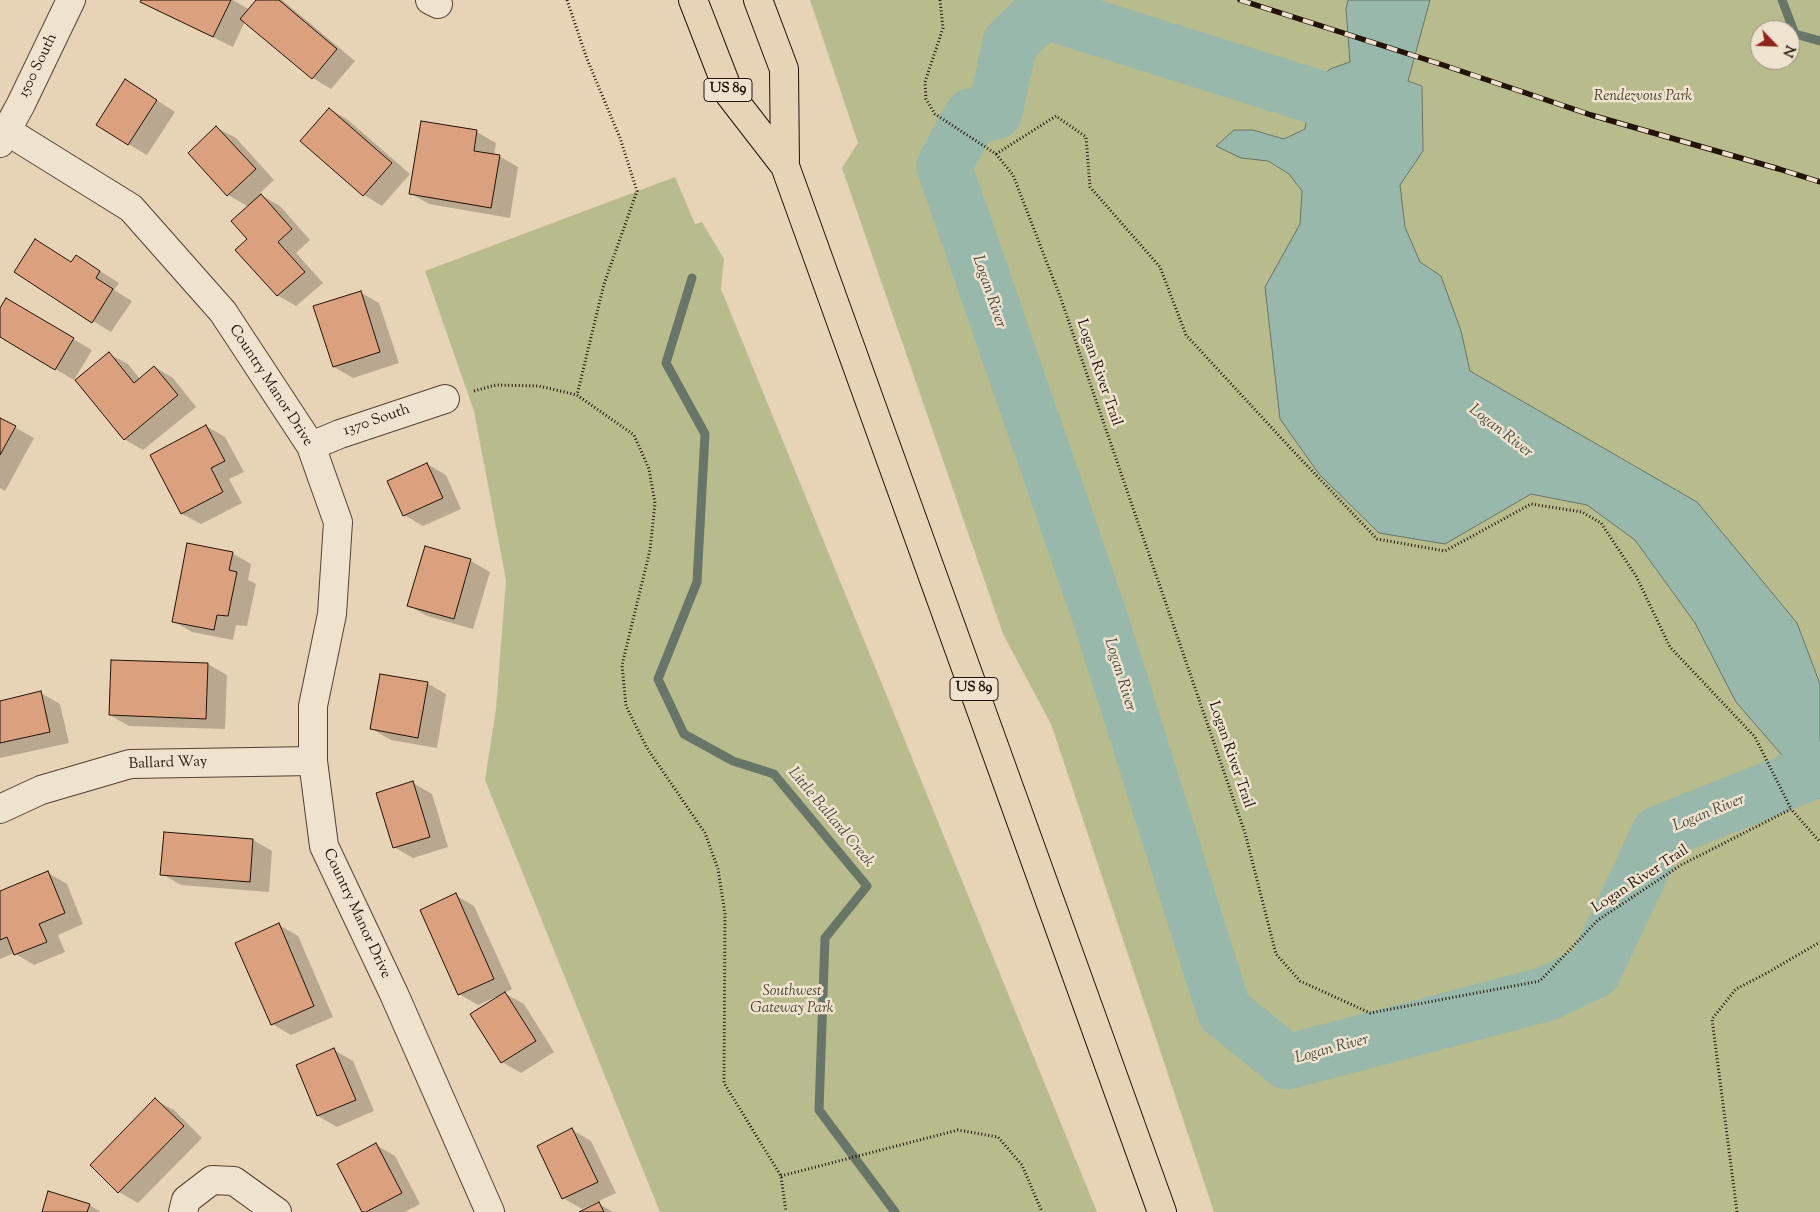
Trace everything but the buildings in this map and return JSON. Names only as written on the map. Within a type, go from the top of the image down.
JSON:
[{"type":"highway","name":"US 89","points":[[693,0],[730,95],[785,166],[1162,1212]]},
{"type":"highway","name":"US 89","points":[[758,0],[784,69],[785,166]]},
{"type":"street","name":"1500 South","points":[[4,137],[71,0]]},
{"type":"street","name":"Country Manor Drive","points":[[4,137],[131,208],[223,312],[311,446],[338,522],[332,614],[313,706],[313,761],[324,846],[394,994],[490,1212]]},
{"type":"street","name":"1370 South","points":[[311,446],[340,434],[445,399]]},
{"type":"street","name":"Ballard Way","points":[[0,809],[41,790],[130,764],[313,761]]},
{"type":"street","points":[[183,1212],[186,1200],[212,1180],[234,1181],[276,1211]]},
{"type":"path","points":[[567,0],[587,58],[620,138],[637,191],[604,284],[577,394]]},
{"type":"path","name":"Logan River Trail","points":[[940,0],[943,28],[925,82],[926,99],[935,114],[996,154],[1013,175],[1061,299],[1245,833],[1276,954],[1300,981],[1370,1013],[1540,980],[1598,920],[1681,865],[1791,809]]},
{"type":"path","points":[[996,154],[1056,116],[1086,138],[1090,187],[1160,266],[1186,335],[1377,539],[1445,551],[1531,504],[1582,512],[1601,523],[1636,576],[1670,647],[1755,737],[1791,809],[1820,842]]},
{"type":"path","points":[[445,399],[496,385],[539,386],[577,394],[634,434],[649,470],[655,503],[650,550],[622,665],[626,706],[647,748],[705,833],[718,869],[726,914],[724,1082],[781,1176],[786,1212]]},
{"type":"path","points":[[1737,1212],[1712,1019],[1736,989],[1820,942]]},
{"type":"path","points":[[781,1176],[958,1130],[998,1137],[1022,1165],[1042,1212]]},
{"type":"green space","name":"Rendezvous Park","points":[[810,0],[1820,0],[1820,1212],[1214,1212],[1051,724],[1003,634],[842,168],[858,143]]},
{"type":"green space","name":"Southwest Gateway Park","points":[[675,177],[695,224],[702,222],[724,259],[721,289],[1097,1212],[660,1212],[485,780],[496,709],[506,580],[474,411],[425,271]]},
{"type":"water","points":[[1348,0],[1430,0],[1408,81],[1422,86],[1423,151],[1400,185],[1405,227],[1420,262],[1441,276],[1461,331],[1470,371],[1697,502],[1797,623],[1820,684],[1820,799],[1736,702],[1695,623],[1635,540],[1587,505],[1531,494],[1445,544],[1379,533],[1319,474],[1280,419],[1265,287],[1300,224],[1302,191],[1289,174],[1268,161],[1241,158],[1216,146],[1234,130],[1253,130],[1284,139],[1305,129],[1308,108],[1316,82],[1330,69],[1350,62],[1346,9]]},
{"type":"waterway","points":[[1782,0],[1795,34],[1820,41]]},
{"type":"waterway","name":"Logan River","points":[[1372,93],[1326,100],[1043,11],[1010,43],[995,112],[971,116],[944,166],[1101,620],[1224,1011],[1287,1062],[1546,994],[1594,971],[1659,833],[1820,769]]},
{"type":"waterway","name":"Little Ballard Creek","points":[[692,278],[666,363],[705,434],[697,582],[658,679],[684,734],[733,761],[774,774],[867,886],[825,938],[819,1110],[895,1212]]},
{"type":"railway","points":[[1240,0],[1591,115],[1820,182]]}]
